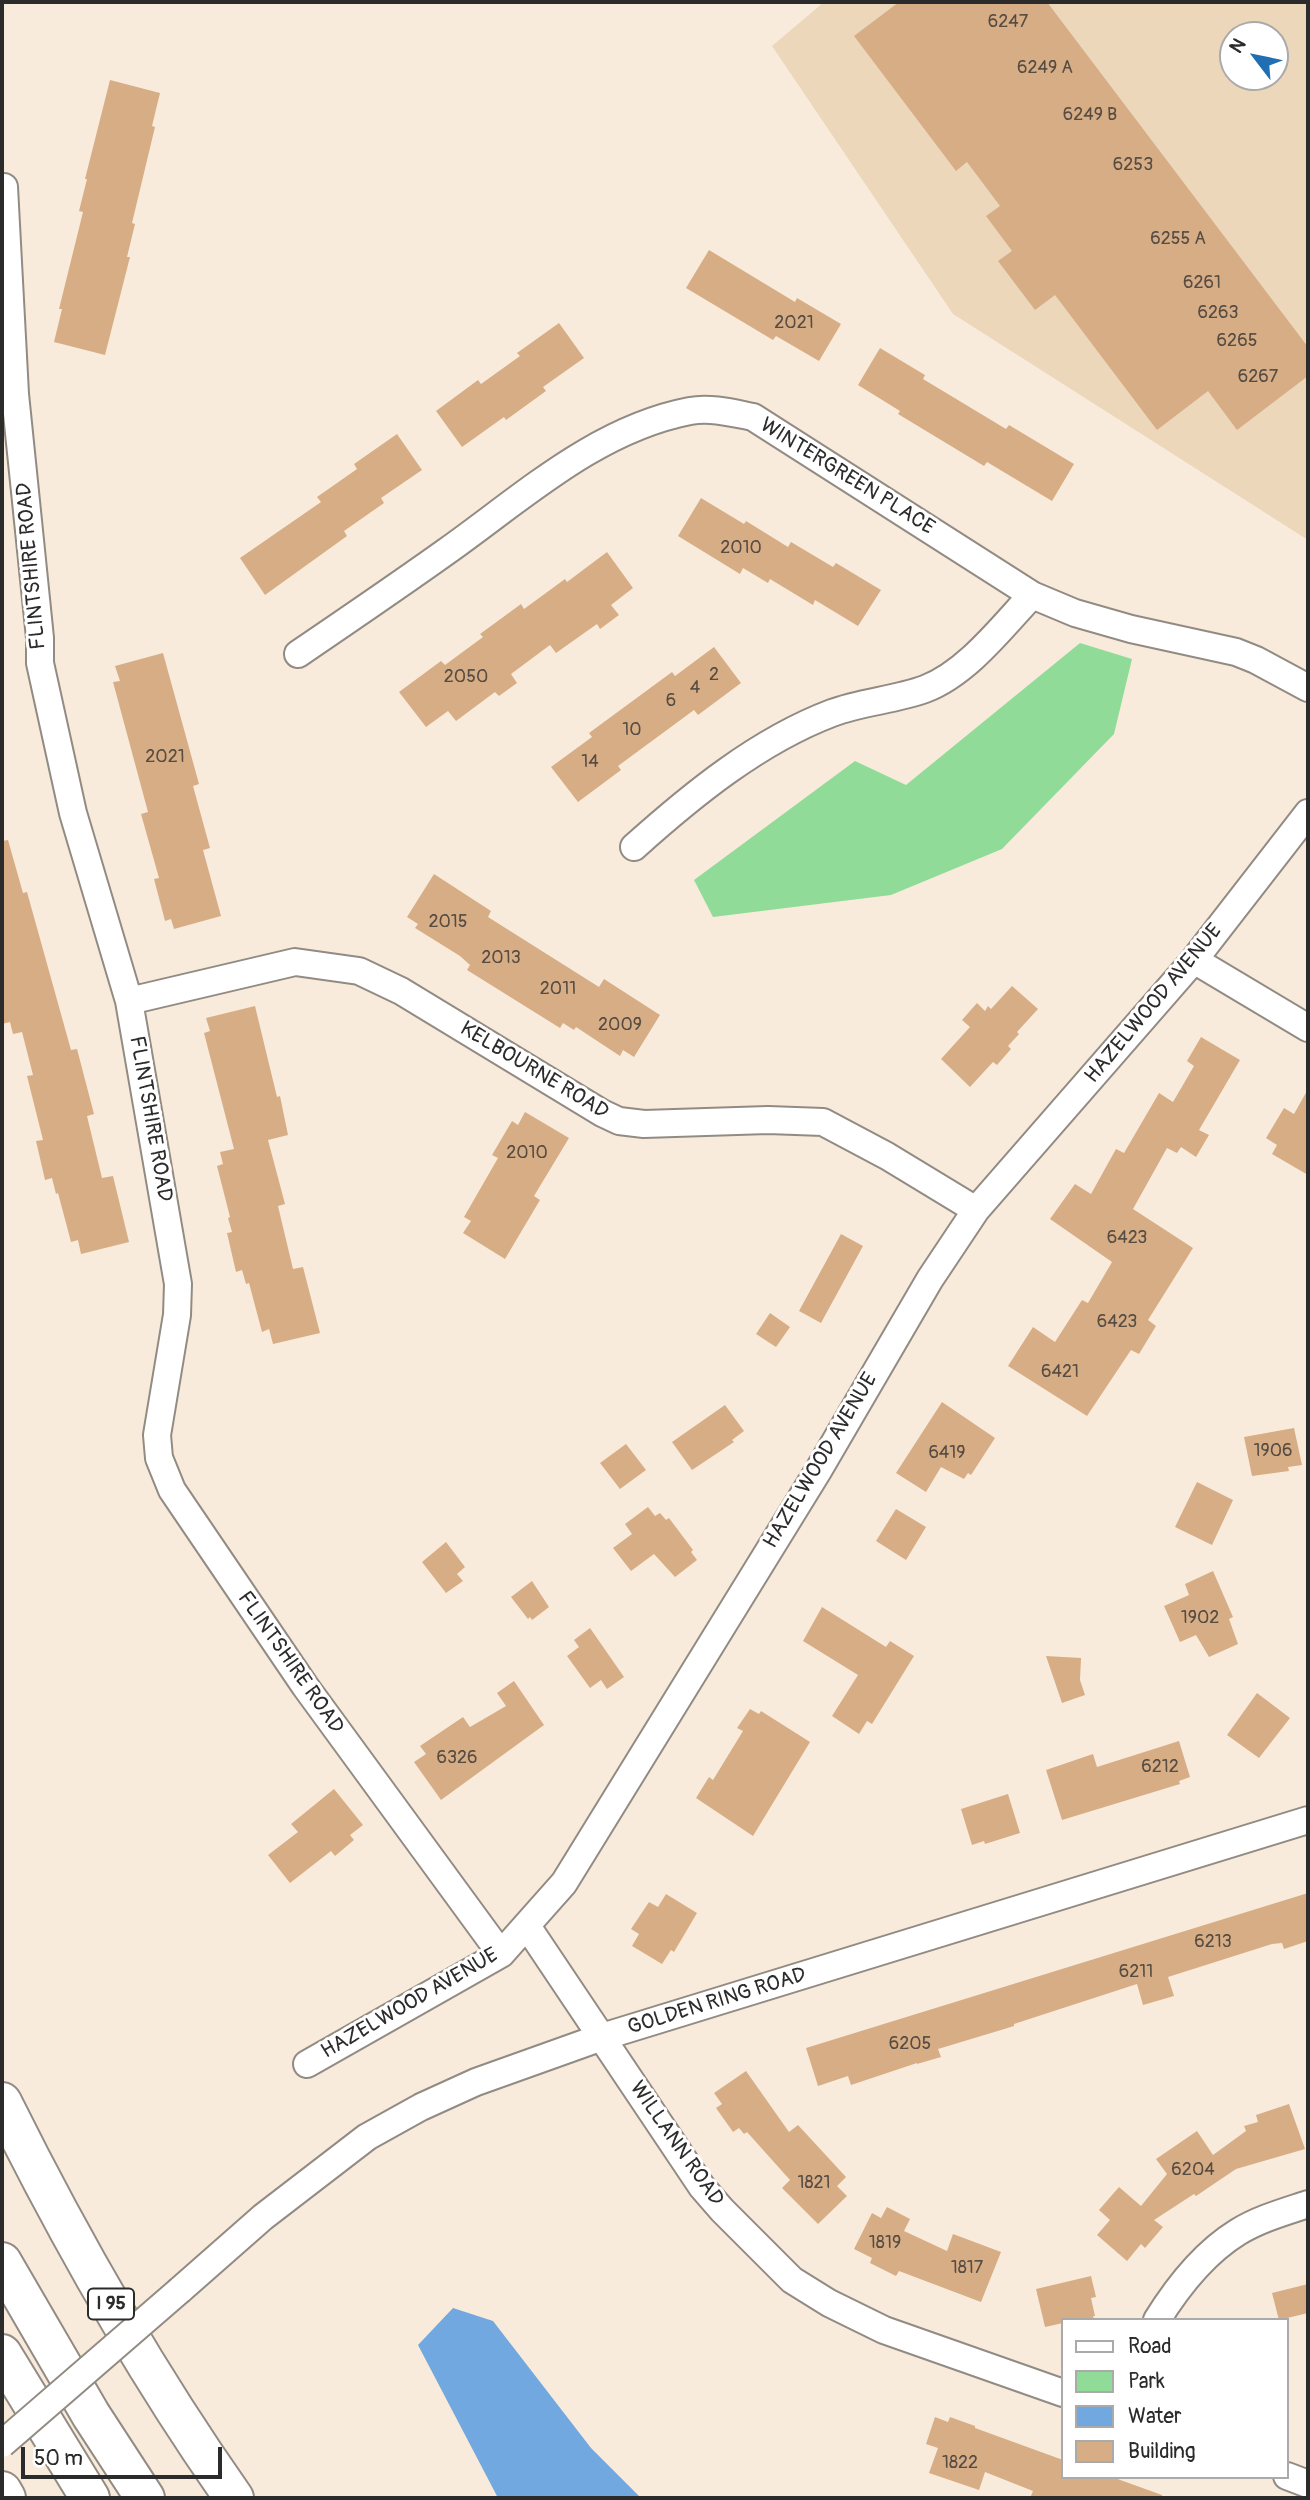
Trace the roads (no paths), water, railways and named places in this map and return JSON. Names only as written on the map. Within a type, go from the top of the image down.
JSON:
[{"type":"highway","name":"I 95","points":[[2,2102],[82,2257],[198,2447],[234,2498]]},
{"type":"highway","points":[[2,2263],[91,2415],[145,2498]]},
{"type":"highway","points":[[2,2354],[90,2498]]},
{"type":"highway","points":[[2,2491],[6,2498]]},
{"type":"street","name":"FLINTSHIRE ROAD","points":[[4,187],[15,394],[40,638],[40,663],[73,813],[129,1001],[178,1284],[177,1315],[157,1435],[159,1458],[167,1479],[186,1511],[305,1686],[501,1954]]},
{"type":"street","name":"WINTERGREEN PLACE","points":[[298,654],[559,470],[607,441],[655,420],[693,410],[720,411],[753,417],[1032,595],[1075,613],[1130,629],[1236,652],[1308,688]]},
{"type":"street","points":[[634,847],[682,805],[758,749],[832,713],[925,688],[943,678],[968,662],[1032,595]]},
{"type":"street","name":"HAZELWOOD AVENUE","points":[[307,2064],[501,1954],[564,1883],[818,1471],[930,1279],[976,1210],[1194,960],[1308,813]]},
{"type":"street","points":[[1194,960],[1308,1028]]},
{"type":"street","name":"KELBOURNE ROAD","points":[[129,1001],[295,962],[359,971],[401,991],[619,1121],[644,1124],[781,1120],[823,1122],[887,1156],[976,1210]]},
{"type":"street","name":"GOLDEN RING ROAD","points":[[2,2444],[263,2217],[367,2137],[421,2107],[476,2081],[602,2038],[1308,1820]]},
{"type":"street","name":"WILLANN ROAD","points":[[527,1926],[702,2187],[792,2280],[853,2317],[884,2330],[1062,2393]]},
{"type":"street","points":[[1158,2318],[1193,2270],[1237,2232],[1269,2217],[1308,2204]]},
{"type":"street","points":[[1289,2477],[1308,2484]]},
{"type":"water","points":[[453,2308],[493,2321],[591,2448],[641,2498],[498,2498],[418,2345]]}]
